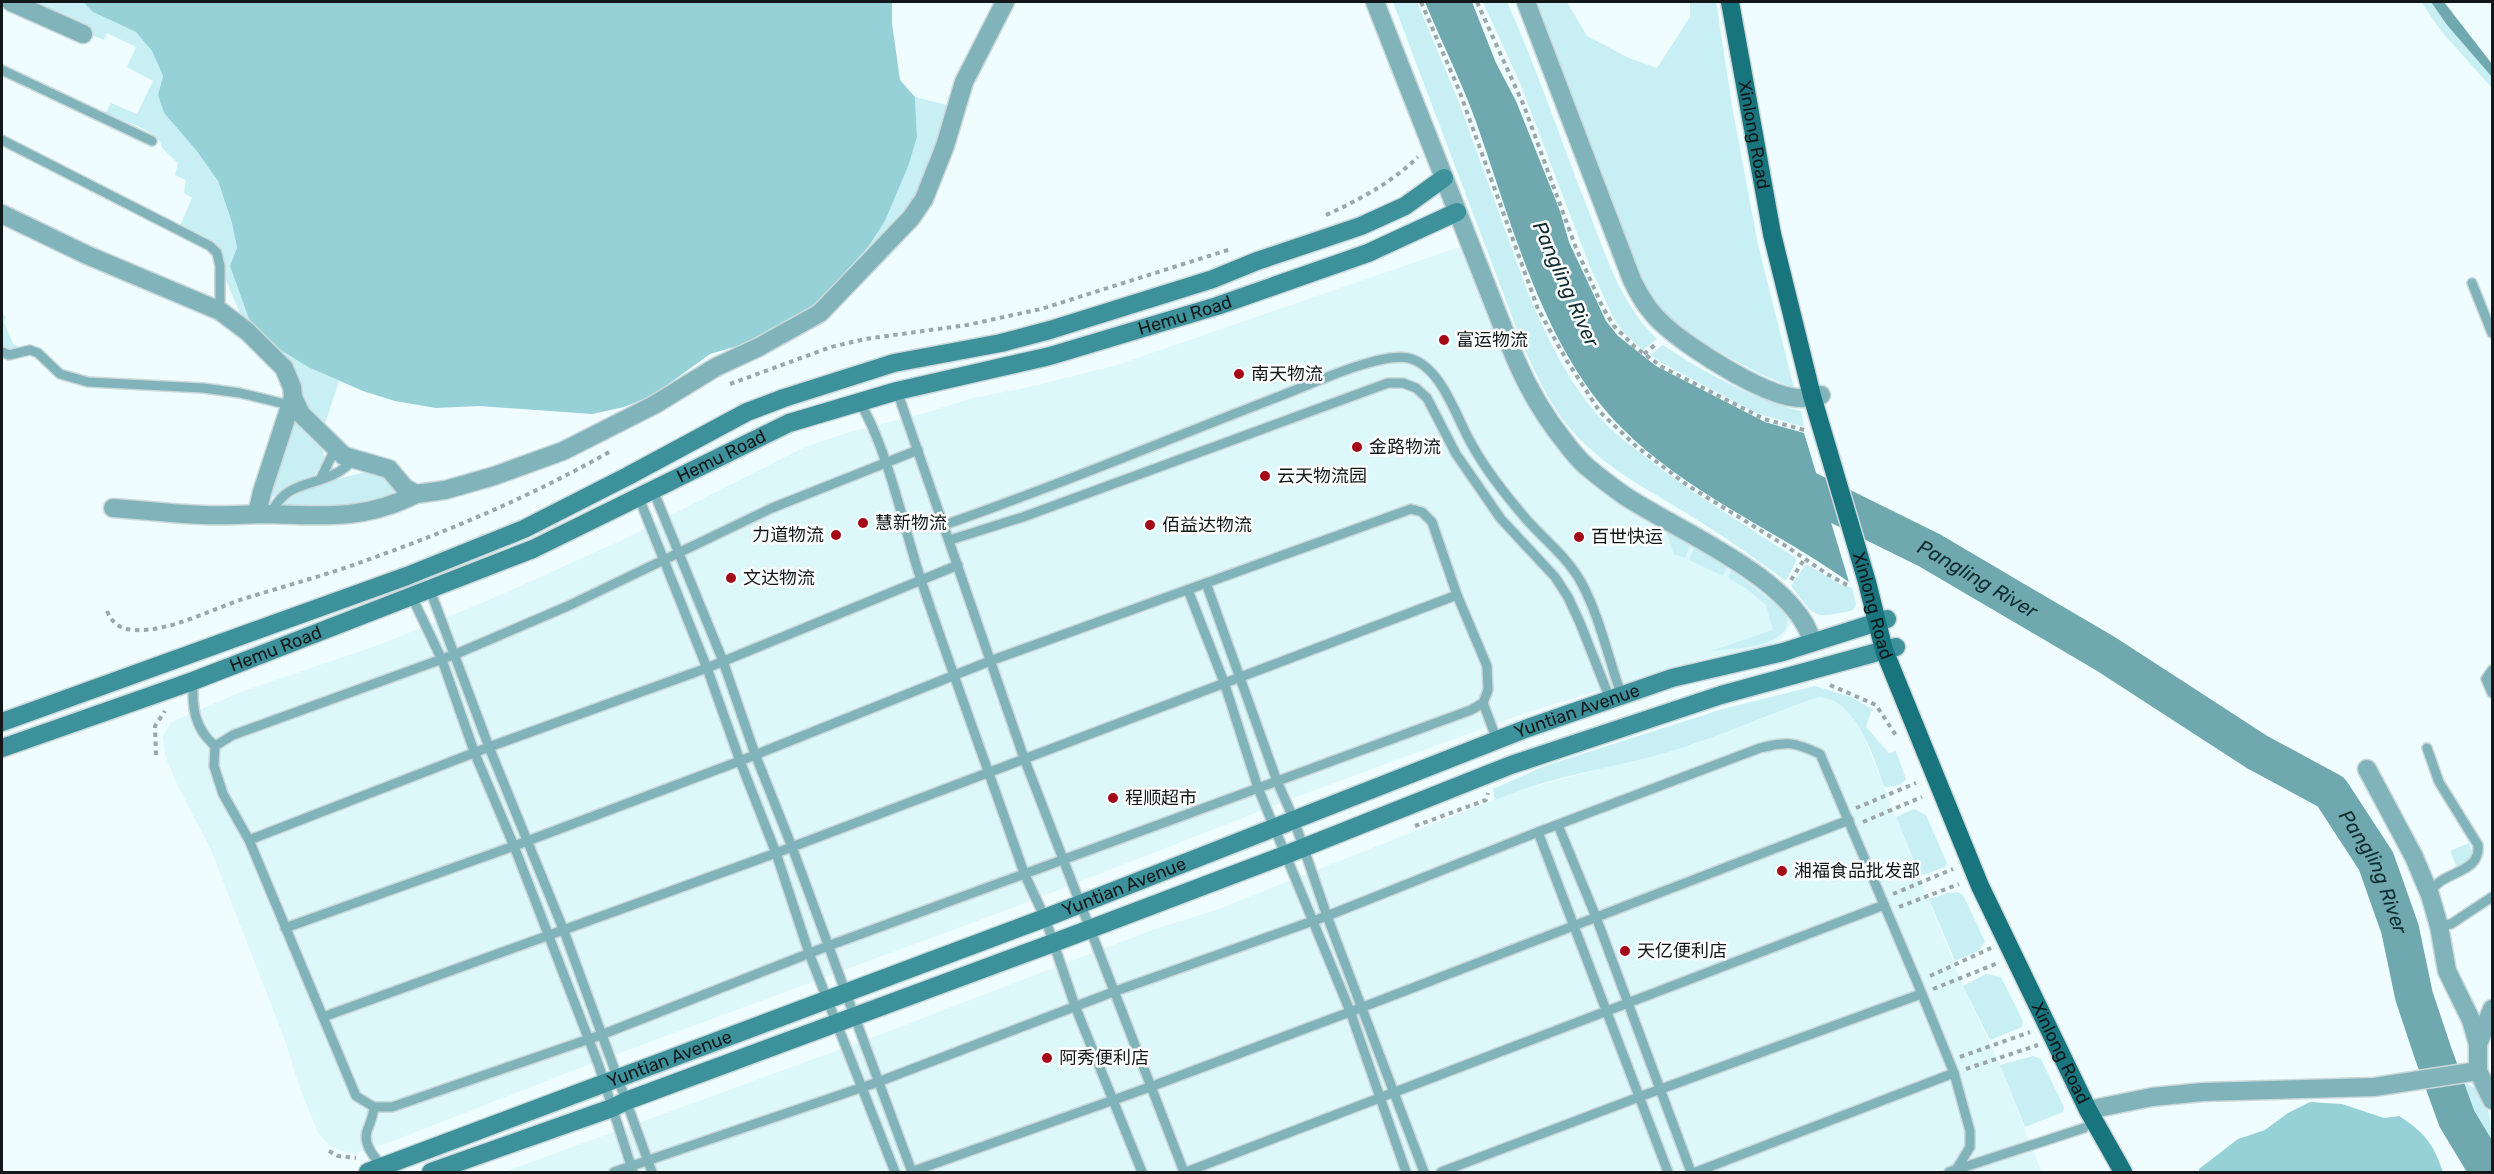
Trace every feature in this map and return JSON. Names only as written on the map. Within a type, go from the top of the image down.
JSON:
[{"type":"main road","name":"Xinlong Road","points":[[1730,2],[1772,234],[1890,649],[1988,884],[2123,1173]]},
{"type":"main road","name":"Xinlong Road","points":[[1739,2],[1756,112],[1819,402]]},
{"type":"main road","name":"Hemu Road","points":[[2,722],[407,576],[524,529],[747,412],[784,398],[894,363],[1001,343],[1050,330],[1213,279],[1257,261],[1361,226],[1405,206],[1444,178]]},
{"type":"main road","name":"Hemu Road","points":[[2,748],[193,681],[532,549],[789,423],[897,391],[1050,356],[1217,306],[1368,253],[1457,212]]},
{"type":"main road","name":"Yuntian Avenue","points":[[375,1170],[1045,918],[1497,740],[1672,678],[1783,652],[1882,620]]},
{"type":"main road","name":"Yuntian Avenue","points":[[431,1173],[1053,943],[1285,855],[1511,765],[1721,695],[1890,649]]},
{"type":"main road","name":"Xinlong Road","points":[[2093,1110],[2131,1173]]},
{"type":"street","points":[[10,2],[83,34]]},
{"type":"street","points":[[113,508],[204,515],[264,514],[314,517],[350,515],[388,507],[416,494],[468,484],[563,451],[654,405],[716,367],[759,347],[820,313],[911,218],[924,199],[945,146],[964,81],[1005,2]]},
{"type":"street","points":[[1375,2],[1529,390],[1540,409],[1584,464],[1626,497],[1679,526],[1769,586],[1794,608],[1809,630],[1812,642]]},
{"type":"street","points":[[1526,2],[1600,201],[1640,297],[1662,324],[1709,358],[1776,392],[1819,402]]},
{"type":"street","points":[[2,214],[87,255],[220,311],[248,332],[284,368],[292,387],[291,401],[262,492],[264,514]]},
{"type":"street","points":[[291,401],[305,419],[335,449],[353,460],[389,469],[405,488],[416,494]]},
{"type":"street","points":[[2367,769],[2414,857],[2430,895],[2439,926],[2447,971],[2472,1020],[2478,1044]]},
{"type":"street","points":[[2493,1009],[2478,1044],[2472,1072],[2493,1100]]},
{"type":"street","points":[[2093,1110],[2152,1097],[2203,1092],[2259,1092],[2396,1085],[2472,1072]]},
{"type":"lane","points":[[2,70],[152,141]]},
{"type":"lane","points":[[2,140],[210,246],[218,253],[220,311]]},
{"type":"lane","points":[[2472,283],[2493,333]]},
{"type":"lane","points":[[2,352],[15,355],[30,350],[38,352],[60,374],[88,382],[203,388],[291,401]]},
{"type":"lane","points":[[944,525],[1015,501],[1172,437],[1346,371],[1387,359],[1409,358],[1431,370],[1443,388],[1472,445],[1528,520],[1567,560],[1598,619],[1619,688],[1617,697]]},
{"type":"lane","points":[[950,540],[1023,517],[1388,383],[1403,383],[1416,388],[1427,398],[1456,454],[1501,519],[1555,577],[1568,597],[1617,697]]},
{"type":"lane","points":[[897,391],[1024,758],[1185,1173],[1884,905]]},
{"type":"lane","points":[[859,402],[866,413],[884,463],[920,578],[1023,873],[1045,918],[1075,1006],[1142,1173]]},
{"type":"lane","points":[[320,480],[335,449]]},
{"type":"lane","points":[[215,746],[233,735],[442,660],[568,606],[772,508],[918,450]]},
{"type":"lane","points":[[264,514],[285,493],[341,472],[353,460]]},
{"type":"lane","points":[[646,494],[679,552],[723,661],[755,754],[792,847],[912,1172],[1113,1098],[1150,1087],[1363,1007],[1849,820]]},
{"type":"lane","points":[[646,494],[664,558],[776,853],[835,1023],[895,1173]]},
{"type":"lane","points":[[215,746],[214,766],[223,794],[249,840],[285,928],[356,1096],[374,1107],[392,1107],[601,1035],[809,953],[1023,873],[1063,861],[1471,710],[1483,703],[1488,690],[1487,666],[1457,595],[1432,522],[1422,512],[1411,509],[990,661],[740,761],[514,846],[285,928]]},
{"type":"lane","points":[[249,840],[489,747],[707,668],[920,578],[958,565]]},
{"type":"lane","points":[[1206,583],[1277,781],[1294,820],[1327,916],[1424,1173]]},
{"type":"lane","points":[[430,590],[456,654],[489,747],[564,931],[601,1035],[619,1104],[632,1170]]},
{"type":"lane","points":[[1188,590],[1224,682],[1258,788],[1350,1011],[1406,1173]]},
{"type":"lane","points":[[323,1017],[776,853],[1457,595]]},
{"type":"lane","points":[[412,597],[442,660],[475,753],[514,846],[588,1039],[612,1081],[619,1104],[652,1173]]},
{"type":"lane","points":[[2493,670],[2486,679],[2493,693]]},
{"type":"lane","points":[[193,681],[193,700],[198,724],[203,736],[215,746]]},
{"type":"lane","points":[[1483,703],[1497,740]]},
{"type":"lane","points":[[614,1173],[632,1170],[647,1160],[878,1082],[1075,1006],[1327,916],[1538,832],[1760,748],[1784,742],[1803,746],[1820,754],[1954,1073],[1970,1131],[1970,1147],[1952,1171]]},
{"type":"lane","points":[[2427,748],[2439,782],[2478,845],[2479,853],[2473,863],[2433,888],[2430,895]]},
{"type":"lane","points":[[1558,825],[1596,917],[1691,1173]]},
{"type":"lane","points":[[1538,832],[1668,1173]]},
{"type":"lane","points":[[2439,926],[2451,924],[2489,899],[2493,909]]},
{"type":"lane","points":[[1441,1173],[1639,1096],[1921,994]]},
{"type":"lane","points":[[1696,1173],[1954,1073]]},
{"type":"lane","points":[[374,1107],[366,1134],[366,1143],[375,1170]]},
{"type":"lane","points":[[1952,1171],[2084,1128]]},
{"type":"path","points":[[1421,2],[1459,90],[1538,309],[1591,399],[1610,423],[1654,461],[1687,485],[1847,585]]},
{"type":"path","points":[[1644,354],[1664,337]]},
{"type":"path","points":[[1788,585],[1805,558]]},
{"type":"path","points":[[1828,684],[1840,687],[1876,705],[1898,738]]},
{"type":"path","points":[[156,755],[155,726],[160,716],[167,709],[193,700]]},
{"type":"path","points":[[1913,774],[1927,807]]},
{"type":"path","points":[[1849,820],[1916,783]]},
{"type":"path","points":[[1409,829],[1486,800],[1491,785]]},
{"type":"path","points":[[1849,820],[1922,797]]},
{"type":"path","points":[[1956,868],[1963,882],[1884,905],[1956,868]]},
{"type":"path","points":[[1987,937],[2004,973]]},
{"type":"path","points":[[1917,982],[1992,948]]},
{"type":"path","points":[[1921,994],[1999,963]]},
{"type":"path","points":[[2028,1021],[2044,1053]]},
{"type":"path","points":[[1949,1061],[2033,1031]]},
{"type":"path","points":[[1954,1073],[2040,1044]]},
{"type":"shaded area","points":[[36,2],[83,2],[93,12],[136,32],[152,51],[163,76],[158,95],[164,113],[196,150],[218,181],[232,223],[237,248],[231,266],[249,319],[310,368],[339,381],[323,430],[239,311],[226,280],[218,246],[204,236],[180,226],[192,198],[184,193],[186,180],[175,175],[178,163],[148,131],[105,114],[111,103],[137,114],[153,81],[127,67],[136,47],[107,33],[104,40],[90,34],[90,29],[83,24],[34,6]]},
{"type":"shaded area","points":[[83,2],[892,2],[892,23],[900,80],[915,97],[917,137],[909,164],[885,221],[869,246],[818,303],[793,320],[744,344],[710,354],[652,396],[624,407],[592,414],[479,406],[436,408],[395,401],[363,391],[310,368],[282,351],[249,319],[230,266],[237,248],[232,223],[218,181],[196,150],[164,113],[158,95],[163,76],[152,51],[136,32],[93,12]]},
{"type":"shaded area","points":[[1393,2],[1417,2],[1458,100],[1529,296],[1544,330],[1572,380],[1594,411],[1622,439],[1685,486],[1797,559],[1786,581],[1683,511],[1613,468],[1588,447],[1559,415],[1524,348]]},
{"type":"shaded area","points":[[1483,2],[1507,2],[1615,277],[1633,310],[1657,339],[1643,350],[1625,334],[1614,319],[1589,264],[1520,83]]},
{"type":"shaded area","points":[[1535,2],[1567,2],[1587,36],[1629,58],[1657,68],[1690,17],[1690,2],[1716,2],[1732,106],[1758,245],[1794,388],[1760,374],[1689,336],[1665,314],[1647,289]]},
{"type":"shaded area","points":[[2421,2],[2431,2],[2447,25],[2492,77],[2492,88],[2442,32]]},
{"type":"shaded area","points":[[915,97],[951,106],[923,183],[901,217],[869,246],[885,221],[909,164],[917,137]]},
{"type":"shaded area","points":[[1461,248],[1466,252],[1501,348],[1523,397],[1541,427],[1569,459],[1756,585],[1788,613],[1792,622],[1781,639],[1770,645],[1702,659],[1525,713],[1304,794],[1012,908],[593,1063],[390,1142],[355,1153],[341,1151],[329,1145],[318,1133],[299,1086],[286,1043],[211,850],[175,780],[165,755],[163,736],[171,722],[241,692],[381,644],[489,600],[618,542],[805,447],[846,433],[925,413],[972,398],[1030,387],[1114,366]]},
{"type":"shaded area","points":[[2,314],[6,317],[4,322],[13,344],[24,349],[10,351],[2,348]]},
{"type":"shaded area","points":[[1663,345],[1694,365],[1748,393],[1801,411],[1804,427],[1756,413],[1650,355]]},
{"type":"shaded area","points":[[294,415],[323,451],[325,460],[313,477],[290,484],[270,499],[268,495]]},
{"type":"shaded area","points":[[374,471],[384,474],[395,484],[390,498],[382,502],[356,507],[286,510],[284,504],[291,498],[313,487]]},
{"type":"shaded area","points":[[1665,528],[1691,543],[1685,558],[1674,554]]},
{"type":"shaded area","points":[[1695,546],[1727,567],[1723,576],[1689,560]]},
{"type":"shaded area","points":[[1806,564],[1842,585],[1852,588],[1856,604],[1853,610],[1822,615],[1811,610],[1791,586]]},
{"type":"shaded area","points":[[1732,570],[1786,613],[1787,625],[1782,633],[1773,640],[1747,647],[1711,651],[1773,630],[1766,605],[1728,577]]},
{"type":"shaded area","points":[[1815,686],[1851,697],[1872,709],[1866,727],[1889,753],[1896,751],[1906,779],[1902,783],[1897,786],[1884,787],[1869,746],[1853,718],[1843,707],[1832,700],[1819,697],[1687,746],[1537,785],[1495,800],[1493,789],[1545,766],[1723,709]]},
{"type":"shaded area","points":[[1819,697],[1828,697],[1841,705],[1852,716],[1862,732],[1963,986],[2000,1065],[2041,1171],[504,1172],[863,1041],[1152,930],[1216,910],[1516,791],[1695,744]]},
{"type":"shaded area","points":[[1914,809],[1926,815],[1947,863],[1945,867],[1920,876],[1896,817]]},
{"type":"shaded area","points":[[2469,843],[2473,854],[2470,861],[2457,868],[2450,851]]},
{"type":"shaded area","points":[[1957,892],[1963,895],[1985,941],[1978,951],[1955,961],[1929,899]]},
{"type":"shaded area","points":[[1986,974],[2001,977],[2023,1021],[2022,1027],[1990,1040],[1963,986]]},
{"type":"shaded area","points":[[2033,1056],[2041,1059],[2064,1107],[2063,1112],[2025,1127],[2000,1065]]},
{"type":"shaded area","points":[[2463,1083],[2473,1087],[2486,1103],[2491,1126],[2492,1160],[2454,1090],[2455,1084]]},
{"type":"shaded area","points":[[2310,1102],[2342,1104],[2384,1118],[2399,1116],[2427,1140],[2436,1153],[2443,1172],[2199,1172],[2199,1169],[2238,1139],[2265,1130],[2288,1113]]},
{"type":"water","points":[[1425,2],[1472,2],[1496,63],[1516,101],[1560,211],[1569,242],[1606,321],[1618,336],[1656,366],[1765,422],[1804,433],[1849,582],[1674,472],[1621,427],[1594,396],[1570,360],[1532,282],[1475,119]]},
{"type":"water","points":[[2431,2],[2444,2],[2492,64],[2492,77],[2447,25]]},
{"type":"waterway","name":"Pangling River","points":[[1777,475],[1929,550],[2106,654],[2257,752],[2331,792],[2376,861],[2400,929],[2414,996],[2433,1053],[2457,1119],[2489,1172]]},
{"type":"place","name":"富运物流","points":[[1444,340]]},
{"type":"place","name":"南天物流","points":[[1239,374]]},
{"type":"place","name":"金路物流","points":[[1357,447]]},
{"type":"place","name":"云天物流园","points":[[1265,476]]},
{"type":"place","name":"慧新物流","points":[[863,523]]},
{"type":"place","name":"佰益达物流","points":[[1150,525]]},
{"type":"place","name":"力道物流","points":[[836,535]]},
{"type":"place","name":"百世快运","points":[[1579,537]]},
{"type":"place","name":"文达物流","points":[[731,578]]},
{"type":"place","name":"程顺超市","points":[[1113,798]]},
{"type":"place","name":"湘福食品批发部","points":[[1782,871]]},
{"type":"place","name":"天亿便利店","points":[[1625,951]]},
{"type":"place","name":"阿秀便利店","points":[[1047,1058]]}]
